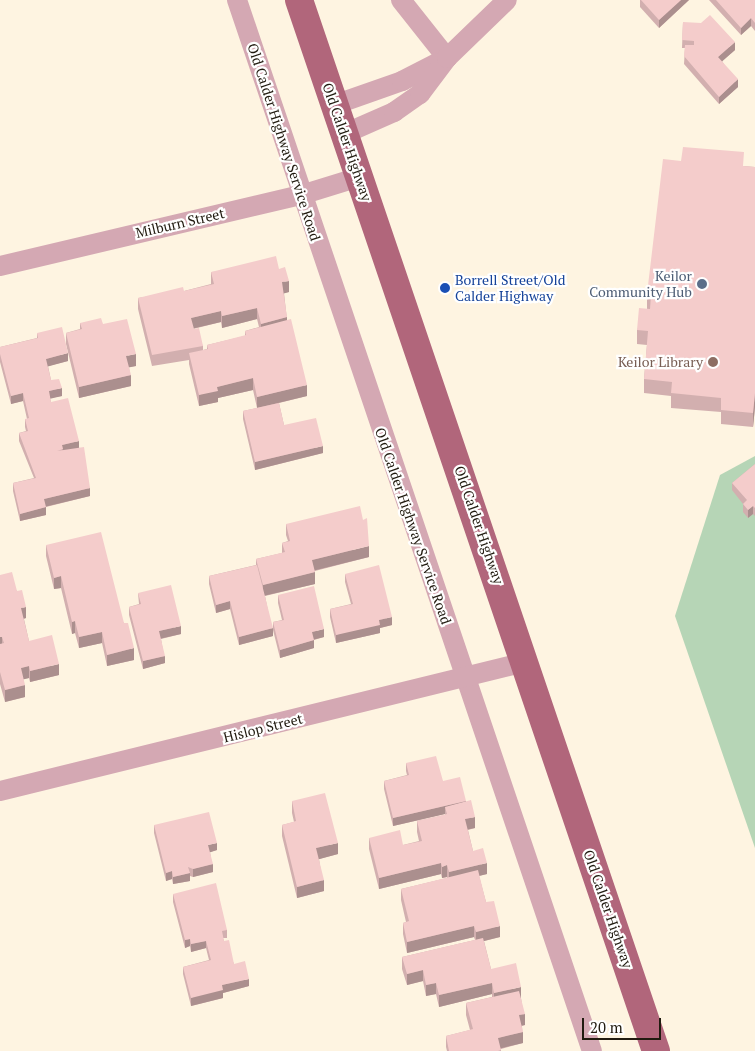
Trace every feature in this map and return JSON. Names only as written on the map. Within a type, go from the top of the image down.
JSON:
[{"type":"main road","name":"Old Calder Highway","points":[[299,0],[656,1051]]},
{"type":"street","name":"Old Calder Highway Service Road","points":[[237,0],[592,1051]]},
{"type":"street","points":[[401,0],[447,58]]},
{"type":"street","points":[[344,134],[409,102],[428,86],[447,58],[507,0]]},
{"type":"street","points":[[334,105],[402,81],[447,58]]},
{"type":"street","name":"Milburn Street","points":[[0,266],[302,194],[359,177]]},
{"type":"street","name":"Hislop Street","points":[[0,791],[465,679],[525,662]]},
{"type":"green space","points":[[755,456],[755,848],[675,616],[720,475]]},
{"type":"building","points":[[641,0],[681,0],[659,20]]},
{"type":"building","points":[[716,0],[755,0],[755,23],[751,18],[741,28]]},
{"type":"building","points":[[710,15],[735,42],[718,57],[738,79],[719,97],[684,56],[685,45],[694,45],[694,41],[682,40],[683,22],[701,23]]},
{"type":"building","name":"Keilor Community Hub","points":[[683,147],[744,152],[743,166],[755,167],[755,393],[753,413],[721,410],[721,398],[671,393],[672,382],[644,379],[648,331],[637,330],[639,308],[650,309],[651,295],[647,294],[663,159],[681,161]]},
{"type":"building","points":[[276,256],[279,269],[285,267],[289,281],[282,282],[287,317],[261,324],[257,308],[222,316],[221,311],[191,318],[194,329],[199,328],[203,346],[152,355],[138,298],[183,287],[184,291],[214,284],[211,272]]},
{"type":"building","points":[[101,318],[103,324],[127,319],[136,354],[126,356],[131,375],[79,387],[66,333],[82,329],[80,323]]},
{"type":"building","points":[[291,319],[307,385],[257,397],[253,378],[217,387],[218,391],[199,395],[189,353],[208,349],[207,345],[246,335],[245,331]]},
{"type":"building","points":[[62,327],[68,353],[46,359],[51,380],[59,379],[62,388],[49,391],[51,402],[68,398],[79,441],[62,445],[63,449],[57,451],[84,447],[90,488],[44,499],[46,507],[20,514],[13,483],[36,478],[19,433],[28,431],[25,419],[29,418],[23,393],[11,396],[0,354],[0,347],[38,338],[37,333]]},
{"type":"building","points":[[279,403],[284,425],[316,418],[323,446],[255,462],[243,411]]},
{"type":"building","points":[[755,464],[755,508],[753,506],[748,510],[743,504],[747,500],[732,483]]},
{"type":"building","points":[[360,506],[363,520],[367,518],[369,546],[312,560],[315,572],[263,585],[256,559],[285,552],[282,543],[290,541],[286,524]]},
{"type":"building","points":[[101,532],[124,623],[128,623],[134,648],[107,655],[102,632],[79,637],[75,621],[72,622],[61,576],[54,578],[46,545]]},
{"type":"building","points":[[257,565],[273,628],[239,637],[230,601],[216,605],[209,576]]},
{"type":"building","points":[[379,565],[392,617],[379,620],[380,625],[336,635],[330,609],[353,604],[345,574]]},
{"type":"building","points":[[12,572],[17,591],[22,590],[26,607],[21,608],[29,641],[52,635],[59,664],[30,671],[29,666],[21,668],[25,685],[5,690],[0,672],[0,644],[4,643],[2,637],[0,637],[0,575]]},
{"type":"building","points":[[171,585],[181,626],[159,631],[165,656],[143,661],[129,607],[141,604],[138,593]]},
{"type":"building","points":[[314,586],[324,629],[312,632],[314,640],[280,650],[273,622],[284,620],[278,595]]},
{"type":"building","points":[[436,756],[443,781],[460,777],[466,801],[393,818],[384,781],[409,775],[406,763]]},
{"type":"building","points":[[325,793],[338,843],[316,848],[324,880],[297,887],[282,825],[296,821],[292,801]]},
{"type":"building","points":[[471,800],[475,817],[465,819],[473,851],[483,848],[487,863],[449,872],[447,865],[442,867],[441,863],[379,878],[369,838],[400,830],[403,845],[422,841],[417,821],[447,814],[445,807]]},
{"type":"building","points":[[209,812],[217,843],[208,845],[213,864],[193,869],[188,867],[190,873],[173,877],[172,871],[166,873],[154,825]]},
{"type":"building","points":[[478,870],[486,902],[494,901],[500,926],[476,932],[474,926],[407,942],[403,923],[409,921],[401,889]]},
{"type":"building","points":[[216,883],[227,930],[222,931],[224,941],[229,940],[234,964],[245,961],[249,979],[222,985],[223,990],[191,998],[183,967],[211,960],[206,941],[191,944],[190,939],[185,940],[173,894]]},
{"type":"building","points":[[483,938],[491,969],[516,963],[521,987],[494,993],[492,983],[439,995],[436,983],[426,985],[423,970],[407,974],[402,957]]},
{"type":"building","points":[[519,991],[525,1014],[519,1015],[523,1032],[498,1038],[501,1050],[498,1051],[449,1051],[446,1036],[473,1029],[466,1003]]},
{"type":"place","name":"Keilor Community Hub","points":[[702,284]]},
{"type":"place","name":"Borrell Street/Old Calder Highway","points":[[445,288]]},
{"type":"place","name":"Keilor Library","points":[[713,362]]}]
